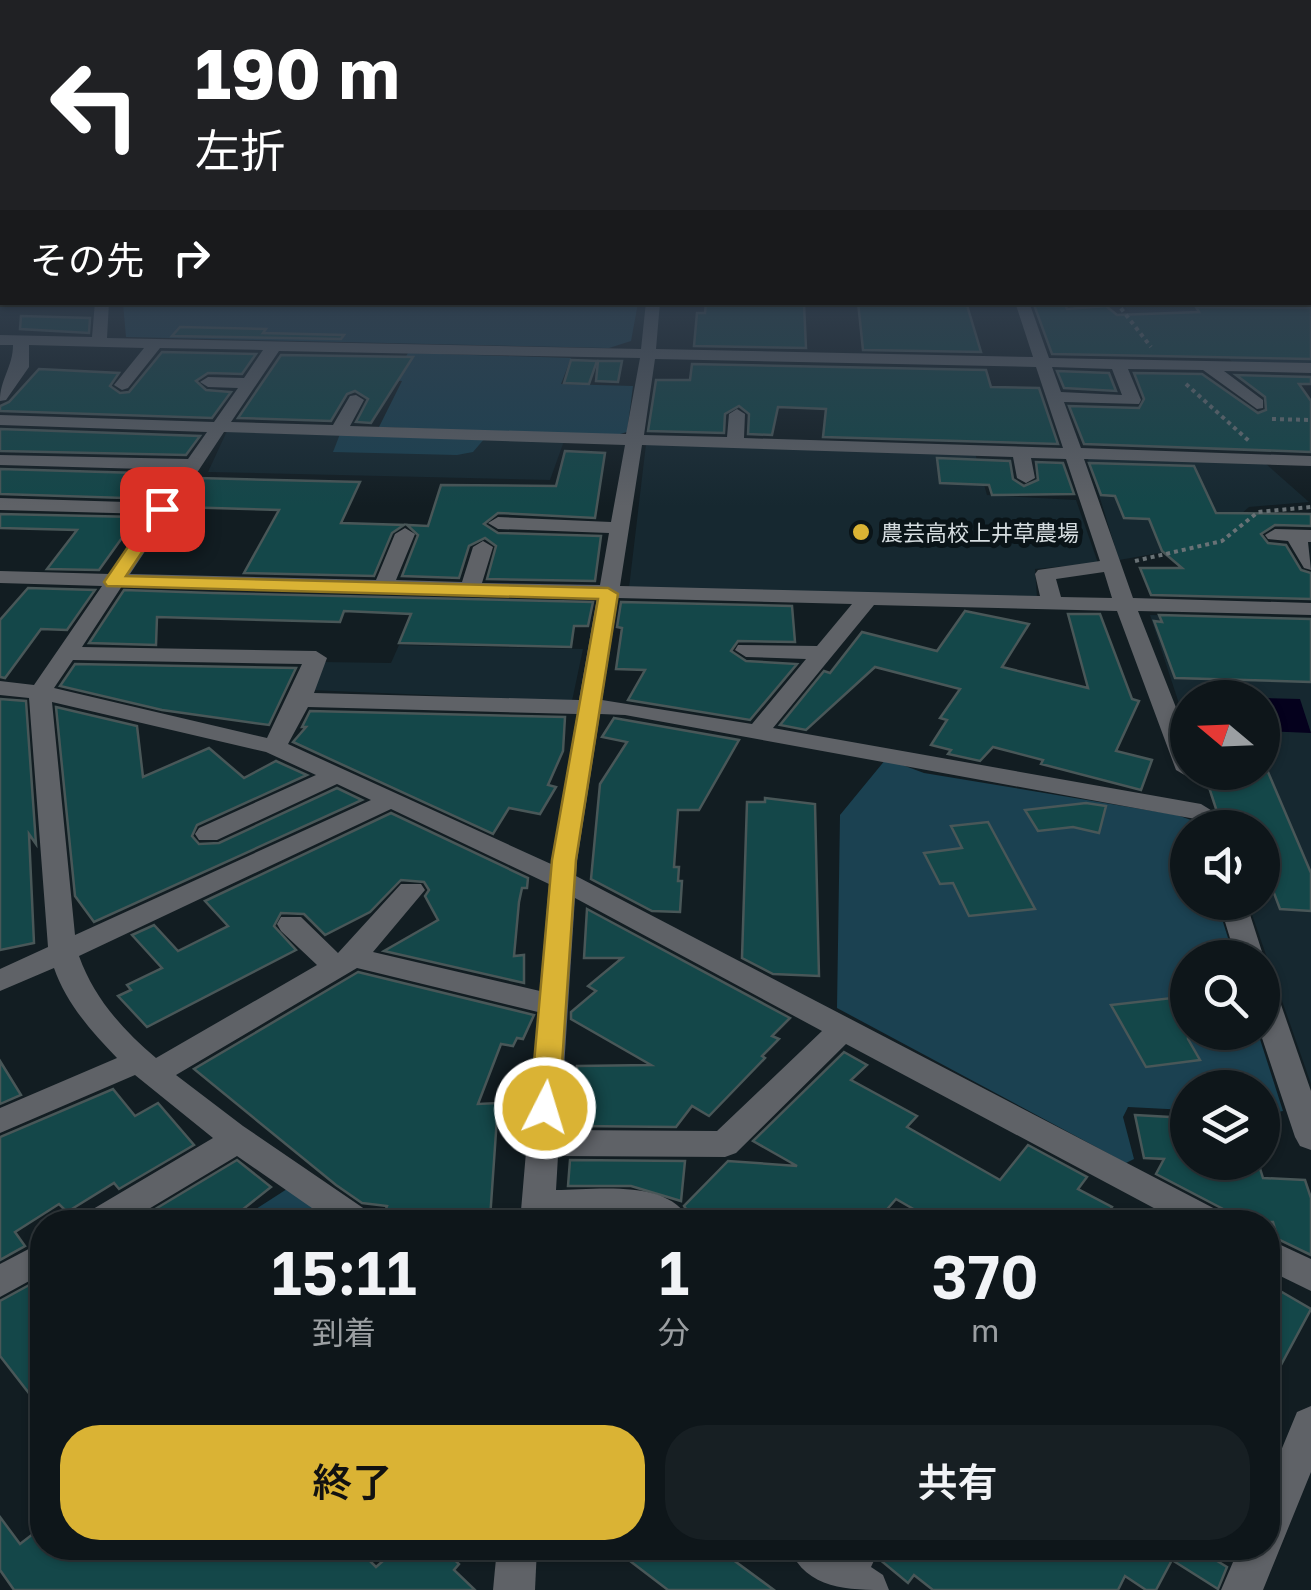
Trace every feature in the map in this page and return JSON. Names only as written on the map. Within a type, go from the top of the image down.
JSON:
[{"type":"street","points":[[0,396],[21,366],[21,357]]},
{"type":"street","points":[[122,385],[145,357]]},
{"type":"street","points":[[266,357],[40,692],[64,967],[93,1018],[144,1068],[340,1210]]},
{"type":"street","points":[[538,1210],[562,880],[646,357]]},
{"type":"street","points":[[807,357],[1311,368]]},
{"type":"street","points":[[1041,357],[1170,723]]},
{"type":"street","points":[[847,358],[854,381]]},
{"type":"street","points":[[1054,397],[1133,400],[1118,364]]},
{"type":"street","points":[[1207,366],[1257,404]]},
{"type":"street","points":[[208,382],[247,384]]},
{"type":"street","points":[[338,430],[356,400]]},
{"type":"street","points":[[735,442],[737,414]]},
{"type":"street","points":[[0,420],[1311,460]]},
{"type":"street","points":[[1022,450],[1026,478]]},
{"type":"street","points":[[0,460],[192,466]]},
{"type":"street","points":[[0,504],[162,509]]},
{"type":"street","points":[[498,523],[619,528]]},
{"type":"street","points":[[382,588],[405,534]]},
{"type":"street","points":[[1293,535],[1311,564]]},
{"type":"street","points":[[470,590],[483,547]]},
{"type":"street","points":[[1052,602],[1045,574],[1112,565]]},
{"type":"street","points":[[0,577],[1311,609]]},
{"type":"street","points":[[758,731],[868,598]]},
{"type":"street","points":[[746,650],[823,652]]},
{"type":"street","points":[[66,653],[316,658],[300,700],[274,747]]},
{"type":"street","points":[[0,688],[40,692],[274,747],[562,880],[1187,1210]]},
{"type":"street","points":[[300,700],[592,706],[758,731],[1170,813]]},
{"type":"street","points":[[207,833],[337,776]]},
{"type":"street","points":[[0,981],[378,807],[389,798]]},
{"type":"street","points":[[0,1121],[144,1068],[344,962],[412,890]]},
{"type":"street","points":[[291,924],[344,962],[553,1005]]},
{"type":"street","points":[[542,1143],[725,1144],[843,1029]]},
{"type":"street","points":[[1280,1043],[1309,1123]]},
{"type":"street","points":[[120,1210],[240,1138]]},
{"type":"street","points":[[578,1210],[645,1205],[653,1210]]},
{"type":"street","points":[[1280,1259],[1311,1276]]},
{"type":"street","points":[[0,1282],[30,1264]]},
{"type":"street","points":[[1280,1500],[1311,1424]]},
{"type":"street","points":[[514,1590],[516,1560]]},
{"type":"street","points":[[1242,1590],[1255,1560]]},
{"type":"path","points":[[1112,565],[1182,553],[1222,541],[1258,512],[1311,507]]},
{"type":"shaded area","points":[[406,357],[545,357],[571,358],[561,384],[633,386],[627,432],[613,436],[379,427],[402,381],[392,380]]},
{"type":"shaded area","points":[[1228,357],[1311,357],[1311,364],[1232,362]]},
{"type":"shaded area","points":[[227,431],[564,441],[550,480],[208,472]]},
{"type":"shaded area","points":[[340,434],[485,438],[473,452],[457,455],[333,452]]},
{"type":"shaded area","name":"農芸高校上井草農場","points":[[646,444],[975,453],[987,495],[1076,500],[1098,563],[1035,569],[1037,597],[629,588]]},
{"type":"shaded area","name":"農芸高校上井草農場","points":[[1087,456],[1265,463],[1309,502],[1249,507],[1216,536],[1176,550],[1119,560]]},
{"type":"shaded area","points":[[1150,615],[1311,618],[1311,1084],[1280,995],[1280,940],[1261,940],[1254,920],[1280,920],[1280,810],[1216,810],[1209,790],[1280,790],[1280,680],[1171,680]]},
{"type":"shaded area","points":[[399,645],[583,649],[572,701],[311,690],[323,662],[391,663]]},
{"type":"shaded area","points":[[1280,698],[1300,699],[1311,733],[1280,732]]},
{"type":"shaded area","points":[[886,759],[924,773],[1170,814],[1170,920],[1222,920],[1229,940],[1170,940],[1170,1050],[1263,1050],[1270,1070],[1170,1070],[1170,1109],[1128,1107],[1123,1117],[1134,1159],[1126,1163],[837,1008],[840,815]]},
{"type":"shaded area","points":[[287,1189],[316,1210],[255,1210]]},
{"type":"building","points":[[158,357],[254,357],[242,374],[208,373],[196,381],[206,390],[231,392],[212,418],[0,411],[0,406],[9,402],[39,369],[119,373],[110,386],[120,393],[129,392]]},
{"type":"building","points":[[279,357],[413,357],[371,423],[356,422],[368,399],[355,391],[347,394],[331,421],[238,418]]},
{"type":"building","points":[[1218,357],[1311,357],[1311,359]]},
{"type":"building","points":[[571,360],[597,361],[589,384],[564,383]]},
{"type":"building","points":[[598,361],[622,361],[618,382],[596,381]]},
{"type":"building","points":[[692,364],[986,370],[991,387],[1039,388],[1058,444],[823,437],[826,409],[778,407],[772,435],[748,434],[749,414],[739,406],[725,414],[724,433],[648,431],[656,380],[690,380]]},
{"type":"building","points":[[1057,371],[1109,373],[1116,391],[1064,388]]},
{"type":"building","points":[[1134,373],[1202,374],[1258,413],[1266,410],[1265,397],[1236,375],[1311,377],[1311,384],[1299,384],[1311,401],[1311,452],[1084,444],[1069,406],[1139,408],[1144,399]]},
{"type":"building","points":[[0,429],[200,436],[186,455],[0,451]]},
{"type":"building","points":[[565,451],[605,453],[595,518],[498,513],[484,524],[498,533],[601,536],[595,581],[487,579],[496,546],[485,538],[469,546],[459,578],[402,576],[418,535],[407,525],[428,526],[441,485],[556,486]]},
{"type":"building","points":[[937,458],[1010,461],[1013,479],[1024,486],[1038,480],[1036,462],[1063,463],[1074,494],[992,495],[989,485],[940,483]]},
{"type":"building","points":[[1089,463],[1194,466],[1216,513],[1311,514],[1311,526],[1275,525],[1261,534],[1268,543],[1286,545],[1301,570],[1311,573],[1311,599],[1151,595],[1140,568],[1182,568],[1162,551],[1149,519],[1124,518],[1115,496],[1101,495]]},
{"type":"building","points":[[0,469],[174,474],[156,499],[0,494]]},
{"type":"building","points":[[198,478],[360,482],[341,523],[404,525],[392,533],[374,576],[244,573],[279,510],[179,507]]},
{"type":"building","points":[[0,514],[137,517],[99,570],[47,569],[77,530],[0,528]]},
{"type":"building","points":[[28,588],[95,590],[67,630],[41,629],[5,678],[0,677],[0,620]]},
{"type":"building","points":[[124,590],[593,602],[588,626],[574,626],[571,647],[399,643],[411,614],[344,611],[340,622],[157,617],[156,645],[89,643]]},
{"type":"building","points":[[621,602],[792,606],[795,642],[738,641],[731,651],[746,661],[797,664],[750,720],[628,700],[645,670],[616,669]]},
{"type":"building","points":[[965,611],[1029,624],[1002,667],[1088,688],[1068,614],[1100,614],[1132,699],[1139,701],[1116,751],[1152,760],[1141,790],[993,747],[980,761],[948,754],[951,750],[931,745],[947,720],[940,718],[960,689],[875,667],[806,730],[780,725],[824,671],[830,673],[862,632],[937,651]]},
{"type":"building","points":[[1159,615],[1311,619],[1311,682],[1175,678],[1154,621],[1162,622]]},
{"type":"building","points":[[75,664],[296,668],[269,725],[162,710],[60,686]]},
{"type":"building","points":[[0,699],[26,701],[36,844],[29,834],[34,943],[0,950]]},
{"type":"building","points":[[56,707],[137,726],[143,777],[209,748],[244,778],[276,761],[307,775],[197,825],[192,836],[199,844],[219,843],[337,788],[362,800],[94,922],[75,896]]},
{"type":"building","points":[[310,711],[565,717],[563,751],[548,785],[556,787],[540,814],[509,808],[493,834],[293,742],[306,727],[302,727]]},
{"type":"building","points":[[614,718],[739,740],[699,810],[678,810],[674,867],[679,867],[678,881],[682,881],[680,912],[652,911],[591,879],[600,784],[627,742],[602,737]]},
{"type":"building","points":[[1210,790],[1276,790],[1311,873],[1311,911],[1280,909],[1280,810],[1216,810]]},
{"type":"building","points":[[765,798],[815,804],[819,976],[773,974],[742,958],[747,802],[765,802]]},
{"type":"building","points":[[1086,803],[1106,806],[1099,833],[1073,827],[1038,831],[1025,810]]},
{"type":"building","points":[[391,813],[528,878],[519,902],[514,956],[524,955],[524,983],[384,951],[438,920],[425,896],[429,890],[424,882],[401,880],[370,912],[325,935],[304,914],[281,913],[274,926],[296,950],[147,1027],[118,996],[131,990],[127,985],[162,968],[132,935],[154,925],[178,951],[228,926],[205,901]]},
{"type":"building","points":[[988,822],[1035,909],[969,916],[953,883],[940,884],[924,853],[962,848],[951,826]]},
{"type":"building","points":[[587,909],[790,1018],[772,1036],[779,1039],[762,1056],[765,1058],[709,1116],[692,1106],[676,1127],[577,1126],[577,1066],[651,1065],[571,1019],[571,1012],[596,991],[588,986],[622,958],[584,958]]},
{"type":"building","points":[[358,972],[534,1015],[523,1039],[517,1038],[513,1046],[501,1044],[478,1104],[498,1103],[491,1210],[386,1210],[387,1206],[362,1203],[194,1069]]},
{"type":"building","points":[[1170,998],[1170,1050],[1194,1050],[1200,1060],[1146,1067],[1111,1005]]},
{"type":"building","points":[[844,1052],[867,1065],[851,1080],[917,1116],[907,1127],[1000,1180],[1028,1145],[1087,1177],[1078,1189],[1112,1207],[915,1210],[896,1199],[886,1210],[686,1209],[684,1206],[728,1161],[797,1166],[753,1141]]},
{"type":"building","points":[[0,1061],[21,1095],[0,1104]]},
{"type":"building","points":[[113,1089],[135,1116],[158,1103],[194,1145],[119,1189],[114,1183],[70,1210],[59,1204],[50,1210],[30,1210],[30,1222],[15,1232],[25,1246],[0,1260],[0,1137]]},
{"type":"building","points":[[1135,1115],[1170,1117],[1170,1180],[1305,1180],[1311,1198],[1311,1255],[1280,1240],[1280,1210],[1224,1210],[1156,1174],[1164,1159],[1144,1158]]},
{"type":"building","points":[[237,1160],[271,1187],[242,1210],[154,1210]]},
{"type":"building","points":[[570,1160],[685,1161],[681,1201],[631,1186],[568,1186]]},
{"type":"building","points":[[30,1285],[30,1395],[0,1356],[0,1301]]},
{"type":"building","points":[[1280,1291],[1311,1309],[1280,1367]]},
{"type":"building","points":[[0,1517],[20,1544],[30,1536],[30,1560],[369,1560],[376,1567],[384,1560],[455,1560],[459,1564],[454,1570],[475,1590],[14,1590],[0,1570]]},
{"type":"building","points":[[629,1560],[733,1560],[774,1590],[668,1590]]},
{"type":"building","points":[[880,1560],[1172,1560],[1156,1590],[1146,1590],[1125,1576],[1118,1590],[933,1590],[914,1575],[908,1583]]},
{"type":"building","points":[[1172,1560],[1216,1560],[1227,1567],[1218,1589]]},
{"type":"place","name":"農芸高校上井草農場","points":[[861,532]]},
{"type":"route","points":[[162,509],[114,582],[608,594],[564,860],[545,1108]]}]
